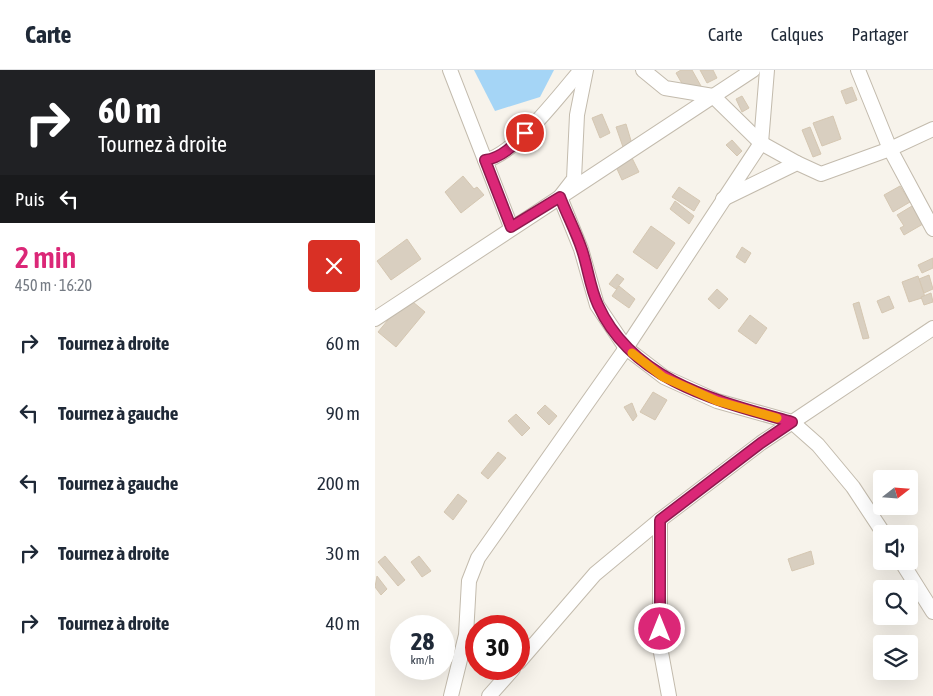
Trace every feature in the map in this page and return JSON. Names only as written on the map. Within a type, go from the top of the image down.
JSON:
[{"type":"street","points":[[450,70],[511,227]]},
{"type":"street","points":[[485,160],[499,156],[514,145],[581,70]]},
{"type":"street","points":[[560,197],[574,178],[577,115],[586,70]]},
{"type":"street","points":[[643,70],[665,88],[713,96],[761,143],[821,174],[890,149],[933,129]]},
{"type":"street","points":[[375,318],[753,70]]},
{"type":"street","points":[[451,696],[466,634],[469,581],[478,558],[626,348],[761,143],[767,70]]},
{"type":"street","points":[[858,70],[890,149],[933,229]]},
{"type":"street","points":[[723,199],[797,163]]},
{"type":"street","points":[[560,197],[581,248],[597,305],[626,348],[663,377],[717,401],[792,422],[818,445],[853,487],[878,525]]},
{"type":"street","points":[[530,649],[595,574],[660,520],[761,443],[933,328]]},
{"type":"street","points":[[660,520],[661,647],[669,696]]},
{"type":"street","points":[[907,570],[933,611]]},
{"type":"street","points":[[489,696],[503,680]]},
{"type":"water","points":[[474,70],[554,70],[540,97],[495,111]]},
{"type":"building","points":[[681,70],[692,70],[701,86],[688,94],[676,73]]},
{"type":"building","points":[[700,70],[713,70],[717,78],[707,83]]},
{"type":"building","points":[[852,87],[857,100],[846,104],[841,91]]},
{"type":"building","points":[[742,96],[749,108],[742,112],[736,99]]},
{"type":"building","points":[[602,114],[610,133],[600,138],[592,118]]},
{"type":"building","points":[[833,116],[841,139],[822,146],[813,123]]},
{"type":"building","points":[[626,124],[632,144],[623,147],[616,127]]},
{"type":"building","points":[[810,127],[821,154],[813,157],[802,130]]},
{"type":"building","points":[[732,140],[742,151],[737,156],[726,145]]},
{"type":"building","points":[[629,152],[639,172],[622,180],[613,160]]},
{"type":"building","points":[[463,176],[474,189],[477,187],[484,195],[461,213],[445,192]]},
{"type":"building","points":[[900,186],[910,202],[893,212],[884,195]]},
{"type":"building","points":[[679,187],[700,201],[694,211],[672,197]]},
{"type":"building","points":[[675,201],[694,216],[689,224],[670,209]]},
{"type":"building","points":[[912,206],[923,224],[904,235],[900,228],[904,226],[897,215]]},
{"type":"building","points":[[651,226],[675,243],[657,269],[633,252]]},
{"type":"building","points":[[407,239],[421,259],[391,280],[377,261]]},
{"type":"building","points":[[742,247],[751,253],[745,263],[736,257]]},
{"type":"building","points":[[933,258],[933,268],[922,273],[918,265]]},
{"type":"building","points":[[617,274],[624,279],[616,289],[609,284]]},
{"type":"building","points":[[929,275],[933,289],[924,293],[919,279]]},
{"type":"building","points":[[918,276],[925,297],[909,302],[902,282]]},
{"type":"building","points":[[619,286],[635,299],[629,308],[612,296]]},
{"type":"building","points":[[717,289],[728,299],[719,309],[708,299]]},
{"type":"building","points":[[931,293],[933,302],[924,305],[921,297]]},
{"type":"building","points":[[889,296],[894,308],[882,313],[877,301]]},
{"type":"building","points":[[407,297],[425,312],[396,347],[378,332]]},
{"type":"building","points":[[859,302],[869,338],[863,339],[853,304]]},
{"type":"building","points":[[750,315],[767,328],[756,344],[738,331]]},
{"type":"building","points":[[653,392],[667,400],[655,420],[640,412]]},
{"type":"building","points":[[632,403],[637,416],[633,421],[624,407]]},
{"type":"building","points":[[545,405],[557,416],[549,425],[537,413]]},
{"type":"building","points":[[516,414],[530,428],[522,436],[508,421]]},
{"type":"building","points":[[498,452],[506,458],[488,479],[481,473]]},
{"type":"building","points":[[458,494],[467,501],[453,520],[444,512]]},
{"type":"building","points":[[811,551],[814,564],[792,571],[788,559]]},
{"type":"building","points":[[385,556],[405,580],[398,586],[378,562]]},
{"type":"building","points":[[419,556],[431,571],[422,577],[411,562]]},
{"type":"building","points":[[377,576],[387,589],[381,595],[375,587]]},
{"type":"slow traffic","points":[[632,353],[663,377],[717,401],[777,418]]},
{"type":"route","points":[[525,133],[514,145],[499,156],[485,160],[511,227],[560,197],[581,248],[597,305],[626,348],[663,377],[717,401],[792,422],[761,443],[660,520],[660,629]]}]
